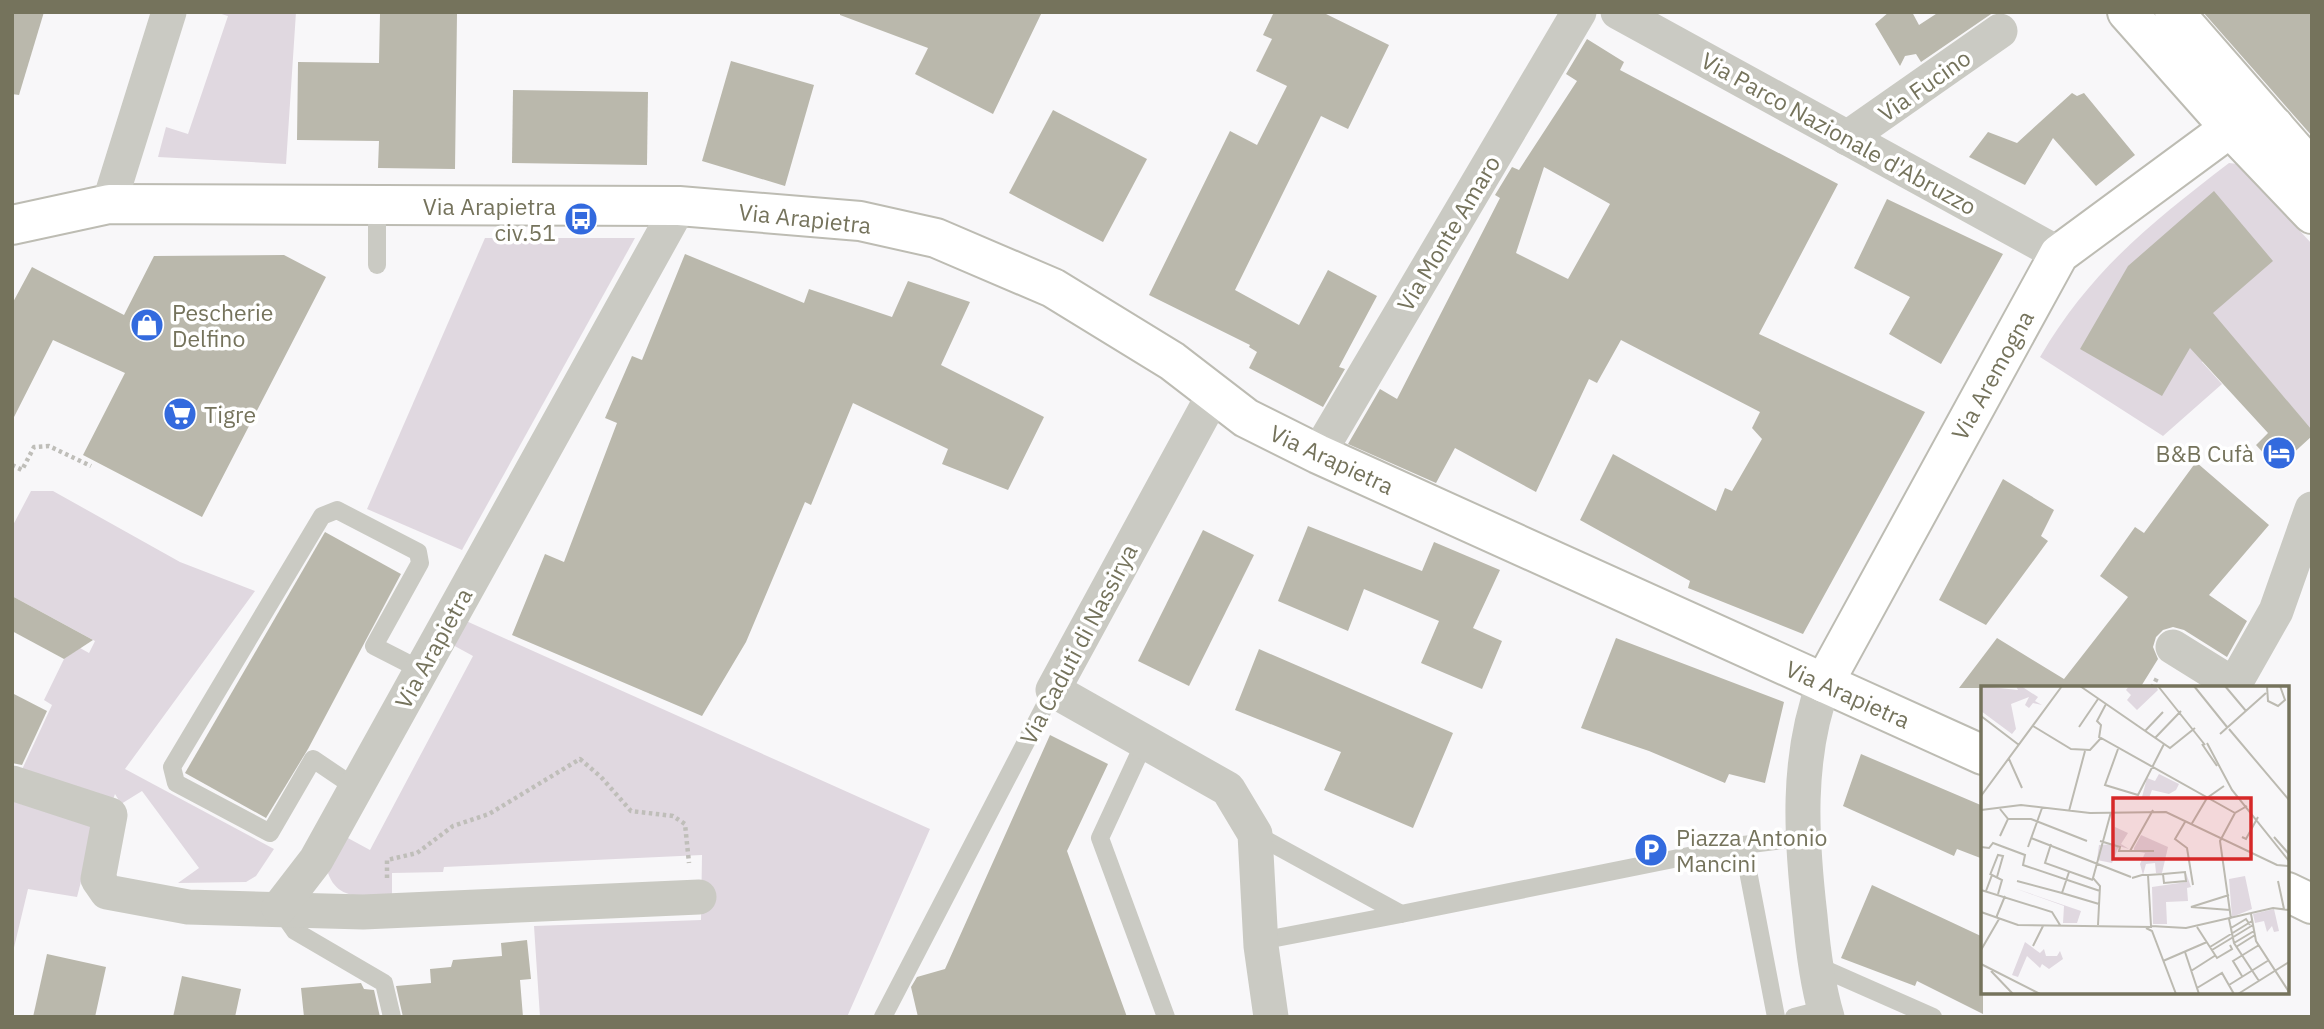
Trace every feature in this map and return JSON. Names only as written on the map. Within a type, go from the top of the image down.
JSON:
[{"type":"street","points":[[109,204],[169,12]]},
{"type":"street","name":"Via Monte Amaro","points":[[1318,454],[1579,12]]},
{"type":"street","name":"Via Parco Nazionale d'Abruzzo","points":[[1618,12],[2059,254]]},
{"type":"street","points":[[2127,12],[2230,128],[2306,186]]},
{"type":"street","points":[[2174,12],[2274,126],[2306,186]]},
{"type":"street","name":"Via Fucino","points":[[1847,138],[2000,31]]},
{"type":"street","points":[[2230,128],[2247,123],[2274,126]]},
{"type":"street","name":"Via Aremogna","points":[[1824,683],[2059,254],[2230,128]]},
{"type":"street","name":"Via Arapietra","points":[[12,225],[109,204],[679,206],[860,221],[936,238],[1054,288],[1172,361],[1246,418],[1318,454],[1981,754]]},
{"type":"street","name":"Via Arapietra","points":[[276,919],[309,869],[356,788],[679,206]]},
{"type":"street","name":"Via Caduti di Nassirya","points":[[1053,690],[1214,394]]},
{"type":"street","points":[[2173,647],[2234,685],[2276,611],[2312,509]]},
{"type":"street","points":[[1815,1014],[1815,965],[1801,838],[1811,717],[1824,683]]},
{"type":"street","points":[[1053,690],[1228,789],[1255,834],[1260,941],[1271,1017]]},
{"type":"street","points":[[12,783],[110,816],[91,889],[188,906],[276,919],[343,909],[387,911],[694,897]]},
{"type":"street","points":[[309,869],[325,898],[343,909]]},
{"type":"street","points":[[2289,893],[2312,904]]},
{"type":"lane","points":[[377,205],[377,265]]},
{"type":"lane","points":[[356,788],[313,760],[270,833],[176,783],[172,767],[322,516],[337,510],[418,552],[420,563],[374,646],[421,670]]},
{"type":"lane","name":"Via Caduti di Nassirya","points":[[883,1017],[944,894],[1053,690]]},
{"type":"lane","points":[[1145,741],[1100,838],[1166,1017]]},
{"type":"lane","points":[[1255,834],[1401,914]]},
{"type":"lane","points":[[1260,941],[1743,845],[1801,838]]},
{"type":"lane","points":[[1743,845],[1776,1017]]},
{"type":"lane","points":[[276,919],[384,983],[392,1017]]},
{"type":"lane","points":[[1815,965],[1933,1017]]},
{"type":"path","points":[[12,465],[22,470],[34,447],[49,446],[91,466]]},
{"type":"path","points":[[387,911],[387,860],[417,853],[453,826],[489,814],[580,760],[601,777],[631,811],[673,816],[685,824],[694,897]]},
{"type":"shaded area","points":[[215,12],[296,12],[286,164],[158,157],[166,127],[188,134],[228,16]]},
{"type":"shaded area","points":[[2229,163],[2238,164],[2312,244],[2312,430],[2233,338],[2202,362],[2222,384],[2163,436],[2040,357],[2080,298],[2124,250]]},
{"type":"shaded area","points":[[485,238],[635,238],[462,550],[367,509]]},
{"type":"shaded area","points":[[31,491],[53,491],[180,562],[255,591],[125,769],[274,849],[256,876],[246,882],[178,883],[199,868],[142,791],[121,804],[115,794],[110,808],[19,776],[52,705],[44,700],[64,659],[80,648],[89,653],[95,641],[12,596],[12,527]]},
{"type":"shaded area","points":[[464,620],[930,829],[847,1017],[540,1017],[534,926],[701,920],[702,855],[444,867],[443,872],[392,873],[392,895],[354,895],[339,889],[328,873],[346,837],[370,850],[473,656],[451,644]]},
{"type":"shaded area","points":[[12,795],[97,820],[77,897],[28,889],[12,956]]},
{"type":"building","points":[[12,12],[44,12],[19,95],[12,94]]},
{"type":"building","points":[[840,12],[1042,12],[993,114],[915,74],[928,48],[840,15]]},
{"type":"building","points":[[1274,12],[1322,12],[1389,45],[1348,129],[1321,116],[1235,290],[1299,325],[1328,270],[1377,296],[1339,367],[1345,369],[1323,407],[1249,368],[1257,352],[1249,347],[1250,345],[1149,295],[1230,131],[1257,145],[1287,86],[1256,71],[1272,39],[1263,35]]},
{"type":"building","points":[[1889,12],[1912,12],[1919,25],[1939,12],[1994,12],[1921,62],[1916,54],[1905,56],[1900,66],[1875,24]]},
{"type":"building","points":[[2203,12],[2312,12],[2312,136],[2276,95]]},
{"type":"building","points":[[380,13],[457,14],[455,169],[378,168],[379,141],[297,140],[298,62],[379,63]]},
{"type":"building","points":[[1587,39],[1624,62],[1620,70],[1838,184],[1759,334],[1925,412],[1803,634],[1688,588],[1690,581],[1580,520],[1613,454],[1716,511],[1725,488],[1732,491],[1762,439],[1752,428],[1760,412],[1621,340],[1597,383],[1589,379],[1536,492],[1455,448],[1436,483],[1348,444],[1380,389],[1397,399],[1500,198],[1495,195],[1512,167],[1519,170],[1577,81],[1566,74]],"holes":[[[1544,167],[1610,204],[1568,279],[1516,253]]]},
{"type":"building","points":[[731,61],[814,85],[785,186],[702,161]]},
{"type":"building","points":[[513,90],[648,92],[647,165],[512,163]]},
{"type":"building","points":[[2072,93],[2077,96],[2084,93],[2135,155],[2096,186],[2053,138],[2025,185],[1969,157],[1988,132],[2017,143]]},
{"type":"building","points":[[1053,110],[1147,159],[1103,242],[1009,193]]},
{"type":"building","points":[[2214,191],[2273,261],[2213,313],[2312,430],[2312,436],[2277,468],[2256,445],[2268,433],[2190,348],[2162,396],[2080,349],[2128,266]]},
{"type":"building","points":[[1887,199],[2003,254],[1941,364],[1889,334],[1910,297],[1854,268]]},
{"type":"building","points":[[685,254],[804,303],[809,289],[892,317],[908,281],[970,302],[941,365],[1044,417],[1008,490],[942,464],[948,449],[853,403],[811,505],[805,502],[746,642],[702,716],[512,635],[545,554],[564,562],[617,423],[605,418],[632,356],[642,360]]},
{"type":"building","name":"Tigre","points":[[284,255],[326,277],[202,517],[83,455],[125,373],[53,340],[12,421],[12,304],[32,267],[124,315],[154,256]]},
{"type":"building","points":[[2196,462],[2269,525],[2209,595],[2247,621],[2227,657],[2184,630],[2173,627],[2163,630],[2156,637],[2153,647],[2158,659],[2141,686],[1959,688],[1997,638],[2064,679],[2128,597],[2100,576],[2135,527],[2144,533]]},
{"type":"building","points":[[2003,479],[2054,510],[2041,536],[2048,541],[1986,625],[1939,600]]},
{"type":"building","points":[[1308,526],[1422,571],[1434,542],[1500,570],[1473,628],[1502,641],[1482,689],[1421,663],[1439,621],[1364,589],[1348,631],[1278,601]]},
{"type":"building","points":[[1203,530],[1254,555],[1189,686],[1138,661]]},
{"type":"building","points":[[325,532],[401,574],[308,749],[266,818],[185,773]]},
{"type":"building","points":[[12,596],[93,640],[64,659],[12,631]]},
{"type":"building","points":[[1616,638],[1784,702],[1765,783],[1729,774],[1725,783],[1649,751],[1581,728]]},
{"type":"building","points":[[1259,649],[1453,733],[1413,828],[1324,790],[1341,752],[1235,710]]},
{"type":"building","points":[[12,693],[47,711],[22,765],[12,763]]},
{"type":"building","points":[[1050,735],[1108,764],[1067,851],[1127,1017],[918,1017],[911,987],[917,977],[945,969]]},
{"type":"building","points":[[1861,754],[1981,805],[1981,858],[1957,849],[1954,856],[1843,806]]},
{"type":"building","points":[[1872,885],[1981,936],[1983,1014],[1917,981],[1915,986],[1841,958]]},
{"type":"building","points":[[527,940],[531,979],[520,980],[523,1017],[403,1017],[396,986],[431,983],[430,969],[451,967],[453,960],[502,956],[501,943]]},
{"type":"building","points":[[47,954],[106,967],[95,1017],[33,1017]]},
{"type":"building","points":[[182,976],[241,989],[235,1017],[173,1017]]},
{"type":"building","points":[[361,983],[364,989],[374,990],[380,1017],[304,1017],[301,988]]},
{"type":"place","name":"Via Arapietra civ.51","points":[[581,219]]},
{"type":"place","name":"Pescherie Delfino","points":[[147,325]]},
{"type":"place","name":"Tigre","points":[[180,414]]},
{"type":"place","name":"B&B Cufà","points":[[2279,453]]},
{"type":"place","name":"Piazza Antonio Mancini","points":[[1651,850]]}]
